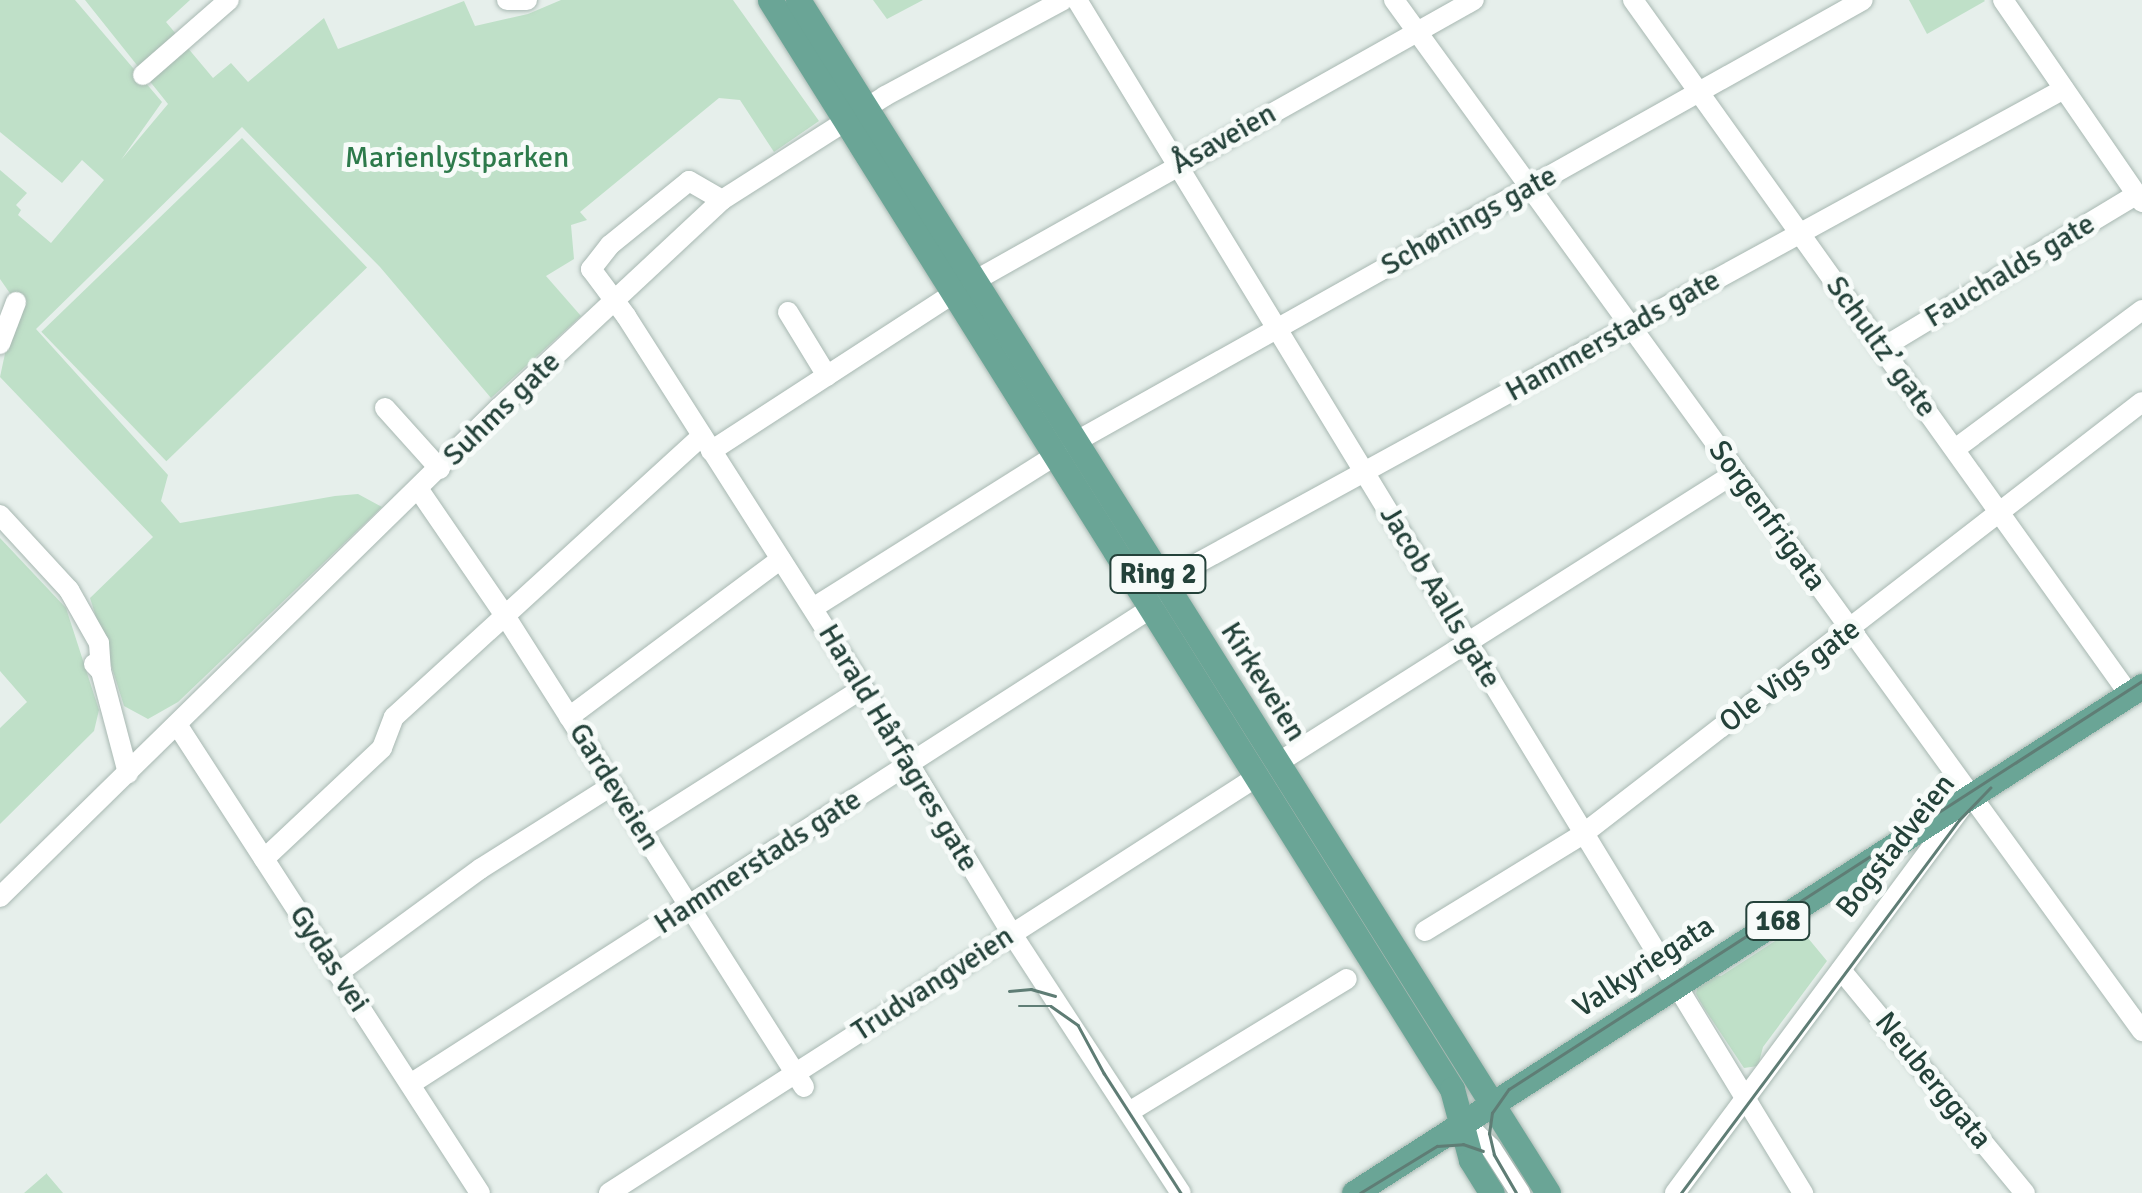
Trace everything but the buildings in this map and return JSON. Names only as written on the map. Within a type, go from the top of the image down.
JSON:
[{"type":"main road","name":"Kirkeveien","points":[[770,0],[857,113]]},
{"type":"main road","name":"Kirkeveien","points":[[798,0],[857,113],[1066,448],[1153,607],[1267,770],[1548,1193]]},
{"type":"main road","name":"Kirkeveien","points":[[1066,448],[1162,582],[1452,1089],[1472,1160],[1492,1193]]},
{"type":"main road","name":"Bogstadveien","points":[[1970,797],[2135,690]]},
{"type":"main road","name":"Valkyriegata","points":[[1354,1193],[1970,797]]},
{"type":"street","points":[[143,74],[229,0]]},
{"type":"street","points":[[507,0],[527,0]]},
{"type":"street","name":"Suhms gate","points":[[0,897],[722,200],[857,113],[1064,0]]},
{"type":"street","name":"Jacob Aalls gate","points":[[1076,0],[1803,1193]]},
{"type":"street","name":"Sorgenfrigata","points":[[1394,0],[2142,1030]]},
{"type":"street","name":"Åsaveien","points":[[264,859],[382,748],[394,717],[504,614],[707,443],[827,376],[966,286],[1474,0]]},
{"type":"street","name":"Schultz’ gate","points":[[1633,0],[1999,515],[2135,690]]},
{"type":"street","name":"Schønings gate","points":[[813,608],[1066,448],[1863,0]]},
{"type":"street","points":[[2004,0],[2140,198]]},
{"type":"street","name":"Hammerstads gate","points":[[1162,582],[2064,90]]},
{"type":"street","name":"Harald Hårfagres gate","points":[[722,200],[690,181],[610,244],[591,269],[813,608],[1012,934],[1181,1193]]},
{"type":"street","name":"Fauchalds gate","points":[[1882,348],[2140,198]]},
{"type":"street","points":[[0,344],[16,302]]},
{"type":"street","points":[[1955,449],[2142,310]]},
{"type":"street","points":[[788,312],[827,376]]},
{"type":"street","name":"Ole Vigs gate","points":[[1425,931],[1583,834],[2142,402]]},
{"type":"street","points":[[385,408],[440,469]]},
{"type":"street","name":"Trudvangveien","points":[[608,1193],[799,1079],[1012,934],[1736,473]]},
{"type":"street","name":"Gardeveien","points":[[420,490],[504,614],[799,1079]]},
{"type":"street","points":[[0,515],[68,590],[101,651],[100,671],[128,773]]},
{"type":"street","points":[[569,716],[781,560]]},
{"type":"street","name":"Hammerstads gate","points":[[412,1083],[1153,607]]},
{"type":"street","points":[[641,829],[863,688]]},
{"type":"street","name":"Gydas vei","points":[[178,726],[480,1193]]},
{"type":"street","points":[[338,974],[480,869],[613,785]]},
{"type":"street","name":"Bogstadveien","points":[[1675,1193],[1970,797]]},
{"type":"street","name":"Neuberggata","points":[[1841,970],[2025,1193]]},
{"type":"street","points":[[1129,1112],[1347,979]]},
{"type":"street","name":"Kirkeveien","points":[[1464,1122],[1491,1148],[1520,1193]]},
{"type":"green space","name":"Marienlystparken","points":[[0,0],[75,0],[162,102],[121,160],[168,104],[85,0],[190,0],[166,22],[213,78],[231,63],[248,82],[324,18],[338,49],[464,1],[475,26],[528,14],[561,0],[733,0],[819,121],[774,152],[740,100],[719,98],[580,212],[587,220],[571,225],[574,259],[546,276],[581,316],[491,398],[380,267],[242,127],[36,329],[168,475],[161,501],[180,523],[358,494],[382,507],[178,702],[148,719],[124,706],[90,598],[153,537],[0,377],[16,302],[0,279],[0,170],[27,193],[16,205],[21,210],[18,215],[51,243],[104,180],[82,160],[62,183],[0,132]]},
{"type":"green space","points":[[873,0],[923,0],[887,19]]},
{"type":"green space","points":[[1909,0],[1984,0],[1985,1],[1927,34]]},
{"type":"green space","points":[[242,138],[367,267],[166,461],[41,332]]},
{"type":"green space","points":[[0,538],[66,608],[99,710],[94,731],[0,824],[0,728],[27,702],[0,671]]},
{"type":"green space","points":[[1798,926],[1827,961],[1763,1047],[1758,1066],[1744,1068],[1696,994],[1698,984],[1712,975],[1721,976]]},
{"type":"green space","points":[[46,1174],[63,1193],[24,1193]]},
{"type":"tram line","points":[[1516,1193],[1494,1155],[1489,1134],[1492,1113],[1509,1089],[2142,681]]},
{"type":"tram line","points":[[1681,1193],[1959,820],[1990,788]]},
{"type":"tram line","points":[[1009,991],[1031,989],[1055,996]]},
{"type":"tram line","points":[[1019,1006],[1051,1006],[1078,1025],[1181,1193]]},
{"type":"tram line","points":[[1360,1193],[1437,1146],[1463,1144],[1483,1151]]}]
